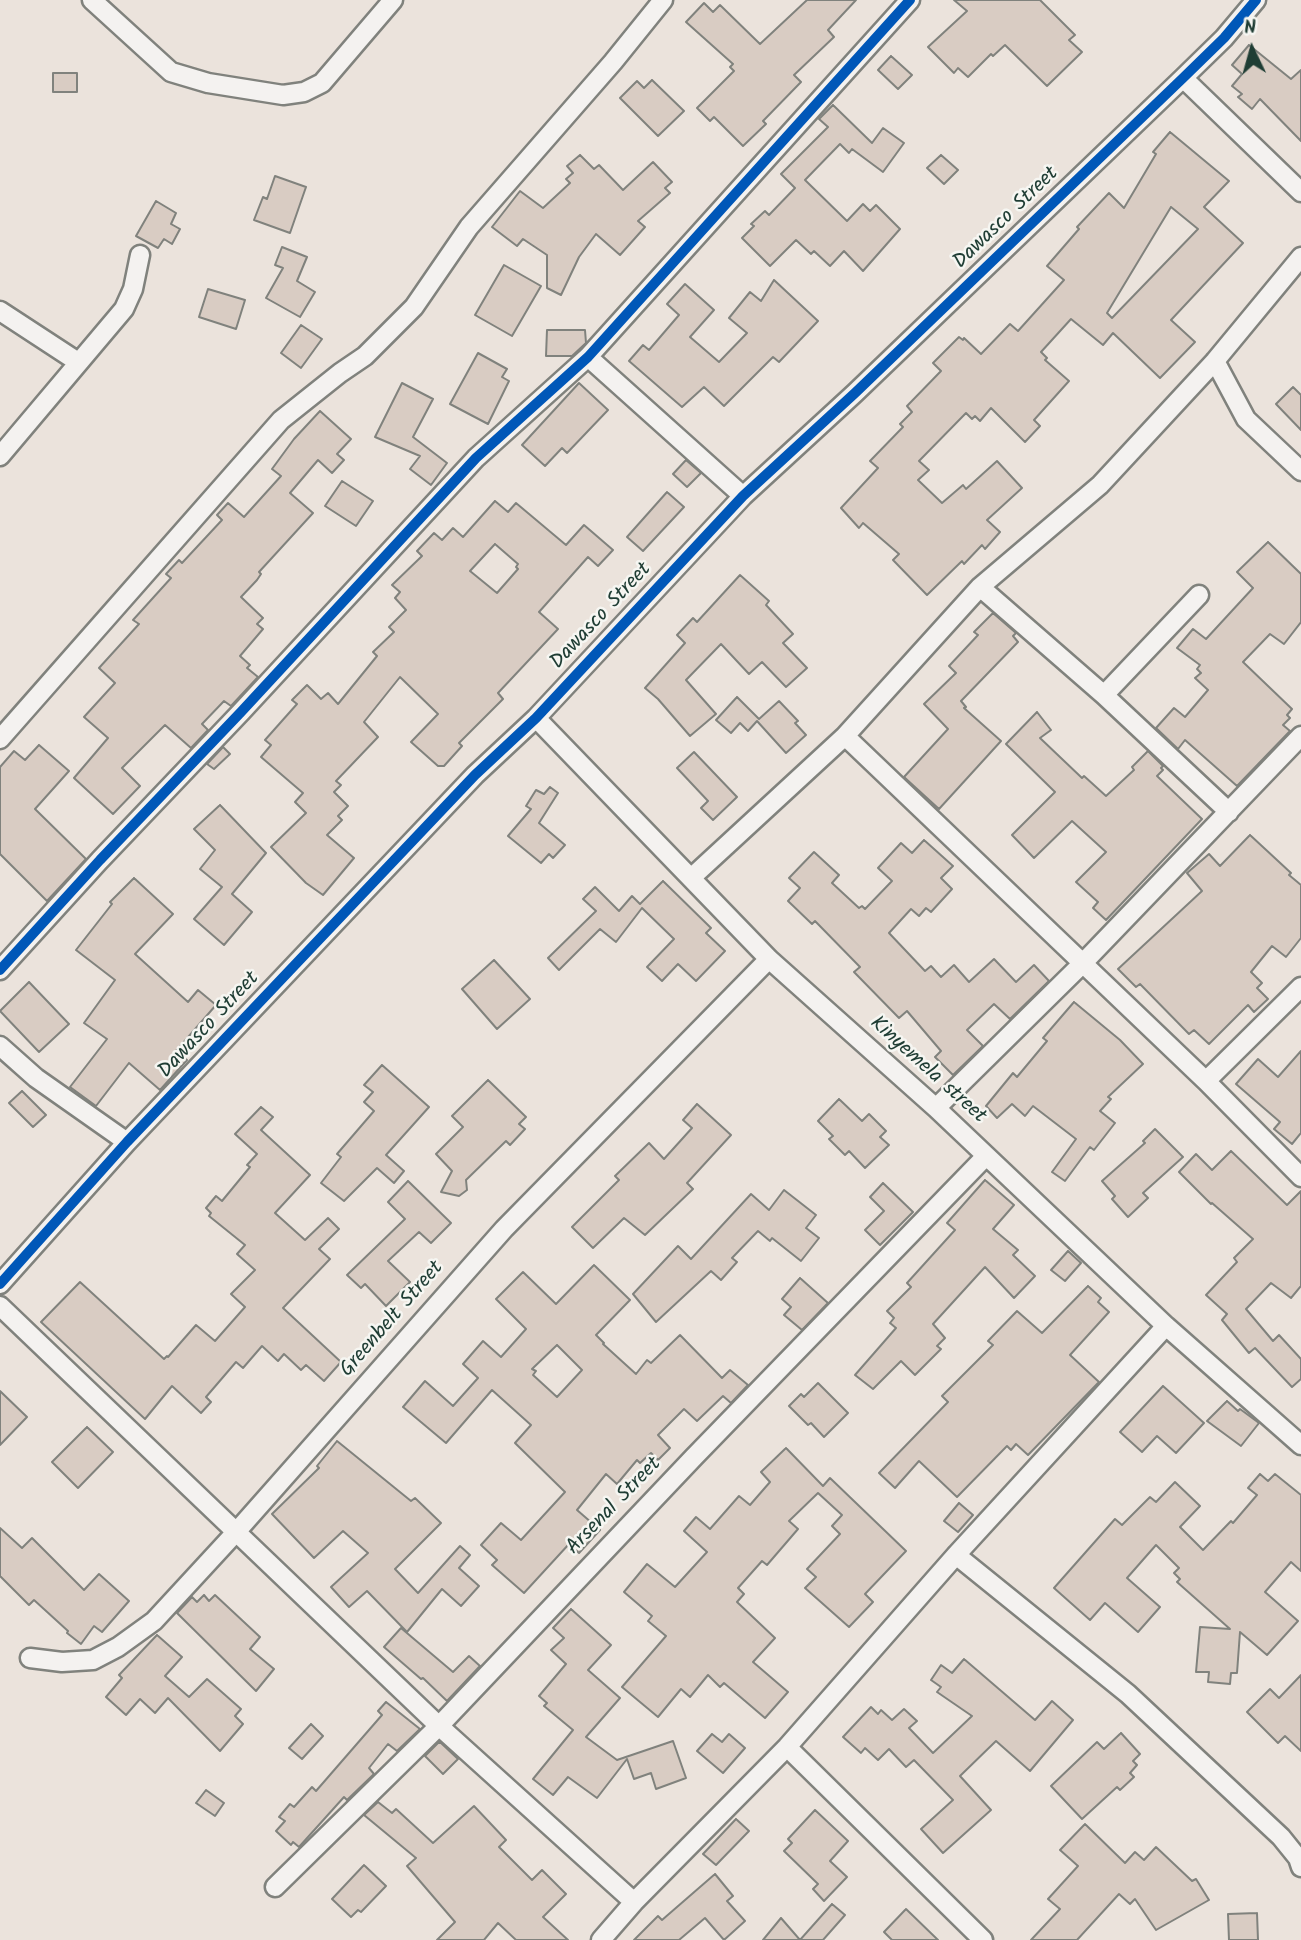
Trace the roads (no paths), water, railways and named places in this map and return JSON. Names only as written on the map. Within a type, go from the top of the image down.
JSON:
[{"type":"street","points":[[92,0],[171,72],[208,83],[283,95],[304,92],[322,83],[393,0]]},
{"type":"street","points":[[0,739],[281,420],[365,356],[414,307],[469,227],[613,62],[663,0]]},
{"type":"street","points":[[0,970],[476,458],[588,357],[911,0]]},
{"type":"street","name":"Dawasco Street","points":[[0,1284],[127,1142],[475,775],[536,718],[743,496],[1183,78],[1224,38],[1256,0]]},
{"type":"street","points":[[1183,78],[1301,192]]},
{"type":"street","points":[[0,456],[124,309],[133,289],[140,255]]},
{"type":"street","points":[[691,877],[845,736],[980,587],[1100,485],[1215,360],[1301,257]]},
{"type":"street","points":[[0,312],[78,362]]},
{"type":"street","points":[[588,357],[743,496]]},
{"type":"street","points":[[1215,360],[1246,419],[1301,471]]},
{"type":"street","points":[[980,587],[1104,695],[1229,812]]},
{"type":"street","points":[[1104,695],[1199,595]]},
{"type":"street","name":"Kinyemela street","points":[[536,718],[769,959],[936,1108],[1166,1326],[1301,1445]]},
{"type":"street","points":[[845,736],[1206,1081],[1301,1177]]},
{"type":"street","points":[[936,1108],[1082,964],[1301,736]]},
{"type":"street","name":"Greenbelt Street","points":[[30,1658],[62,1662],[93,1660],[118,1647],[154,1622],[504,1228],[769,959]]},
{"type":"street","points":[[1206,1081],[1301,987]]},
{"type":"street","points":[[0,1046],[36,1078],[127,1142]]},
{"type":"street","name":"Arsenal Street","points":[[275,1887],[439,1726],[694,1457],[986,1156]]},
{"type":"street","points":[[0,1306],[439,1726],[634,1902]]},
{"type":"street","points":[[601,1940],[634,1902],[787,1747],[956,1555],[1166,1326]]},
{"type":"street","points":[[956,1555],[1128,1694],[1282,1837],[1300,1863]]},
{"type":"street","points":[[787,1747],[977,1938]]}]
